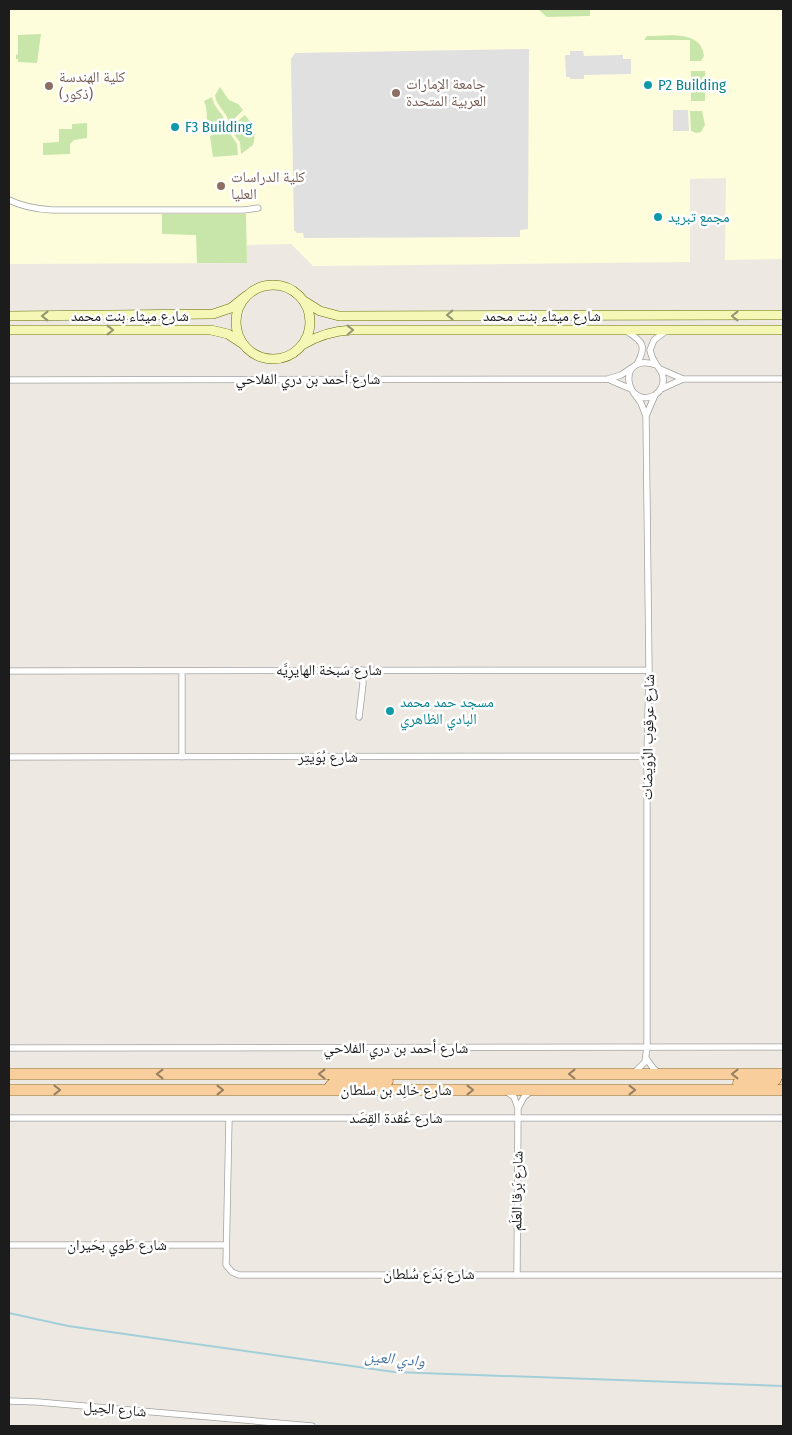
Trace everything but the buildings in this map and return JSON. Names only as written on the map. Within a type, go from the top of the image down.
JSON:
[{"type":"main road","points":[[279,285],[290,289],[304,301],[309,313],[311,326],[304,344],[290,356],[273,360],[256,356],[243,344],[237,333],[236,320],[239,307],[246,296],[261,287],[279,285]]},
{"type":"main road","name":"شارع ميثاء بنت محمد","points":[[9,316],[213,314],[231,308],[246,296]]},
{"type":"main road","name":"شارع ميثاء بنت محمد","points":[[304,301],[320,311],[339,316],[783,316]]},
{"type":"main road","name":"شارع ميثاء بنت محمد","points":[[9,330],[211,330],[228,334],[243,344]]},
{"type":"main road","name":"شارع ميثاء بنت محمد","points":[[304,344],[321,334],[340,330],[783,330]]},
{"type":"main road","name":"شارع خالِد بن سلطان","points":[[9,1074],[780,1074]]},
{"type":"main road","points":[[330,1090],[330,1086],[334,1082],[406,1080],[422,1074]]},
{"type":"main road","points":[[682,1090],[702,1085],[772,1082],[780,1074]]},
{"type":"main road","name":"شارع خالِد بن سلطان","points":[[9,1090],[783,1090]]},
{"type":"street","points":[[9,200],[26,207],[52,210],[244,210],[258,208]]},
{"type":"street","points":[[624,330],[636,337],[642,344],[642,353],[628,378],[632,390],[644,397],[655,394],[660,389],[683,379],[783,379]]},
{"type":"street","points":[[660,389],[663,379],[650,350],[651,344],[657,336],[667,330]]},
{"type":"street","points":[[635,366],[649,362],[683,379]]},
{"type":"street","name":"شارع أحمد بن دري الفلاحي","points":[[9,380],[608,379],[621,375],[635,366]]},
{"type":"street","name":"شارع أحمد بن دري الفلاحي","points":[[608,379],[632,390]]},
{"type":"street","name":"شارع عرقوب الرِّوَيضات","points":[[632,390],[641,403],[646,416],[649,670],[646,1058]]},
{"type":"street","name":"شارع عرقوب الرِّوَيضات","points":[[646,416],[655,394]]},
{"type":"street","points":[[182,670],[182,757]]},
{"type":"street","points":[[359,718],[363,684],[362,670]]},
{"type":"street","name":"شارع سَبخة الهايرِيَّه","points":[[9,671],[649,670]]},
{"type":"street","name":"شارع بُوَيتِر","points":[[9,757],[647,756]]},
{"type":"street","name":"شارع أحمد بن دري الفلاحي","points":[[9,1048],[783,1047]]},
{"type":"street","points":[[632,1074],[640,1069],[646,1058],[660,1074]]},
{"type":"street","points":[[505,1090],[514,1097],[518,1108]]},
{"type":"street","points":[[518,1108],[524,1097],[534,1090]]},
{"type":"street","name":"شارع بَرقا العَلَم","points":[[516,1274],[518,1108]]},
{"type":"street","name":"شارع عُقدة القِصَد","points":[[9,1118],[783,1118]]},
{"type":"street","name":"شارع بَدَع سُلطان","points":[[229,1118],[226,1245],[228,1268],[232,1272],[242,1275],[783,1274]]},
{"type":"street","name":"شارع طَوي بحَيران","points":[[9,1245],[226,1245]]},
{"type":"street","name":"شارع الحِيل","points":[[9,1401],[38,1402],[277,1425],[312,1426]]},
{"type":"shaded area","name":"جامعة الإمارات العربية المتحدة","points":[[9,9],[783,9],[783,259],[725,260],[726,178],[690,179],[690,262],[313,266],[291,244],[247,245],[247,263],[9,264]]},
{"type":"shaded area","points":[[529,49],[528,229],[520,230],[520,237],[304,238],[303,233],[297,233],[294,230],[291,59],[295,53]]},
{"type":"shaded area","points":[[570,51],[583,51],[584,56],[623,55],[623,59],[631,59],[631,74],[584,75],[584,79],[570,79],[570,77],[566,77],[565,55],[570,55]]},
{"type":"shaded area","points":[[673,110],[688,110],[689,131],[673,131]]},
{"type":"green space","points":[[590,9],[590,16],[547,17],[539,10]]},
{"type":"green space","points":[[41,34],[37,63],[18,62],[16,55],[18,54],[18,35]]},
{"type":"green space","points":[[673,35],[690,38],[697,41],[702,47],[704,56],[701,61],[690,61],[690,40],[644,40],[647,36]]},
{"type":"green space","points":[[691,71],[705,71],[705,101],[691,101]]},
{"type":"green space","points":[[220,87],[229,100],[238,104],[243,110],[229,124],[227,116],[215,95]]},
{"type":"green space","points":[[212,97],[215,106],[226,122],[226,127],[209,133],[204,101]]},
{"type":"green space","points":[[690,111],[702,111],[705,125],[701,132],[691,131]]},
{"type":"green space","points":[[245,115],[252,126],[255,137],[253,145],[241,154],[240,142],[229,128]]},
{"type":"green space","points":[[87,123],[87,138],[74,140],[70,144],[70,154],[43,155],[43,143],[59,142],[59,129],[72,129],[72,124]]},
{"type":"green space","points":[[227,129],[237,144],[238,155],[213,157],[210,136]]},
{"type":"green space","points":[[162,214],[246,214],[247,263],[197,263],[196,235],[162,234]]},
{"type":"waterway","name":"وادي العين","points":[[9,1313],[68,1326],[394,1372],[783,1386]]},
{"type":"place","name":"P2 Building","points":[[648,85]]},
{"type":"place","name":"كلية الهندسة (ذكور)","points":[[49,86]]},
{"type":"place","name":"جامعة الإمارات العربية المتحدة","points":[[396,93]]},
{"type":"place","name":"F3 Building","points":[[175,127]]},
{"type":"place","name":"كلية الدراسات العليا","points":[[221,186]]},
{"type":"place","name":"مجمع تبريد","points":[[658,217]]},
{"type":"place","name":"مسجد حمد محمد البادي الظاهري","points":[[390,711]]}]
